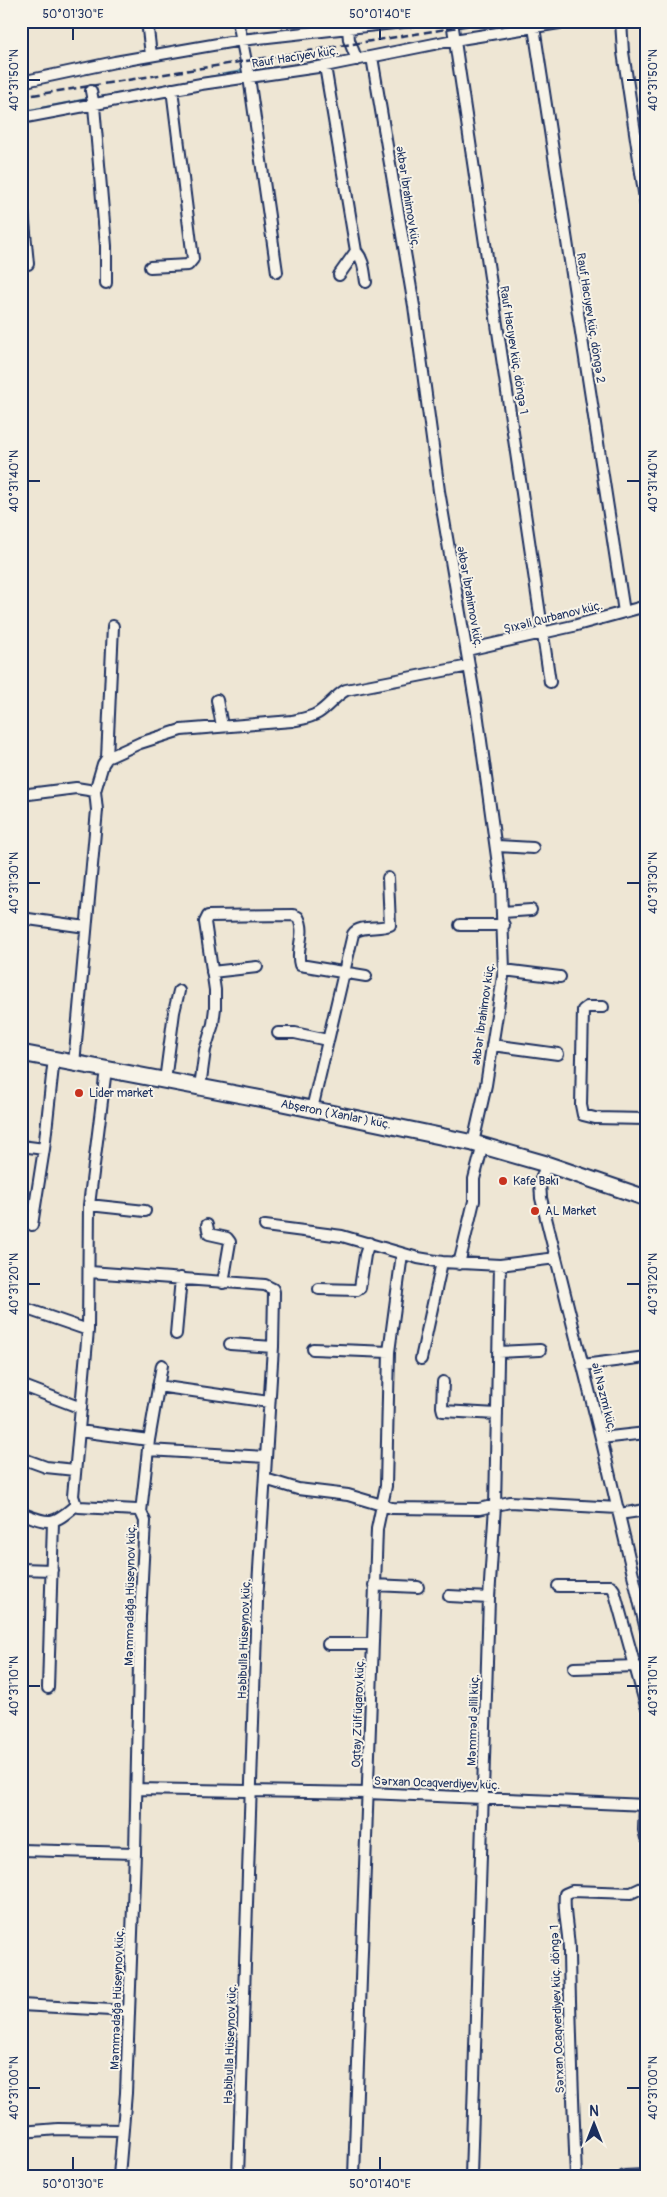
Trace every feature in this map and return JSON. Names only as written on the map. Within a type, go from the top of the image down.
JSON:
[{"type":"main road","name":"Abşeron ( Xanlar ) küç.","points":[[21,1053],[312,1109],[477,1147]]},
{"type":"main road","points":[[21,1061],[477,1147],[646,1198]]},
{"type":"main road","points":[[545,1167],[646,1206]]},
{"type":"street","points":[[147,21],[151,56]]},
{"type":"street","points":[[238,21],[249,77],[277,272]]},
{"type":"street","name":"Rauf Hacıyev küç.","points":[[21,82],[241,40],[412,21]]},
{"type":"street","name":"Rauf Hacıyev küç. döngə 1","points":[[452,21],[550,682]]},
{"type":"street","name":"Rauf Hacıyev küç.","points":[[21,118],[94,106],[172,89],[325,66],[454,40],[572,21]]},
{"type":"street","points":[[622,21],[622,52],[646,206]]},
{"type":"street","name":"Rauf Hacıyev küç. döngə 2","points":[[534,27],[624,612]]},
{"type":"street","points":[[348,28],[349,40],[357,60]]},
{"type":"street","name":"Əkbər İbrahimov küç.","points":[[372,57],[414,306],[439,492],[467,650],[497,846],[504,925],[504,970],[482,1104],[474,1178],[474,1201],[459,1264]]},
{"type":"street","points":[[325,66],[356,251],[364,264],[366,282]]},
{"type":"street","points":[[150,266],[188,265],[193,259],[172,89]]},
{"type":"street","points":[[91,91],[94,106],[106,246],[106,283]]},
{"type":"street","points":[[21,191],[28,264]]},
{"type":"street","points":[[339,276],[356,251]]},
{"type":"street","name":"Şıxəli Qurbanov küç.","points":[[467,650],[646,606]]},
{"type":"street","points":[[74,1064],[98,810],[95,791],[103,764],[107,758],[114,626]]},
{"type":"street","points":[[107,758],[166,733],[308,718],[318,713],[335,696],[346,690],[469,666]]},
{"type":"street","points":[[217,700],[222,726]]},
{"type":"street","points":[[21,795],[76,788],[95,791]]},
{"type":"street","points":[[497,846],[533,848]]},
{"type":"street","points":[[312,1109],[352,934],[355,930],[390,925],[388,878]]},
{"type":"street","points":[[503,912],[531,910]]},
{"type":"street","points":[[200,1087],[205,1050],[215,1016],[212,972],[205,922],[208,916],[293,915],[298,917],[302,928],[298,960],[300,965],[366,976]]},
{"type":"street","points":[[21,918],[86,927]]},
{"type":"street","points":[[460,925],[504,925]]},
{"type":"street","points":[[212,972],[257,967]]},
{"type":"street","points":[[504,970],[560,977]]},
{"type":"street","points":[[166,1081],[174,1012],[179,991]]},
{"type":"street","points":[[603,1007],[587,1007],[583,1010],[581,1104],[583,1115],[595,1118],[646,1118]]},
{"type":"street","points":[[278,1033],[294,1033],[327,1040]]},
{"type":"street","points":[[492,1045],[558,1054]]},
{"type":"street","points":[[32,1225],[44,1149],[53,1067]]},
{"type":"street","points":[[21,1513],[39,1520],[53,1522],[64,1516],[76,1505],[73,1496],[88,1330],[90,1272],[89,1205],[105,1077]]},
{"type":"street","points":[[21,1146],[44,1149]]},
{"type":"street","name":"Əli Nəzmi küç.","points":[[545,1167],[540,1182],[540,1198],[601,1438],[646,1630]]},
{"type":"street","points":[[89,1205],[145,1211]]},
{"type":"street","points":[[207,1225],[209,1234],[227,1238],[230,1242],[223,1283]]},
{"type":"street","points":[[265,1226],[342,1236],[402,1254],[459,1264],[500,1265],[556,1258]]},
{"type":"street","points":[[319,1288],[357,1290],[360,1288],[365,1255],[369,1243]]},
{"type":"street","name":"Oqtay Zülfüqarov küç.","points":[[354,2176],[374,1585],[378,1521],[383,1507],[386,1486],[389,1352],[402,1254]]},
{"type":"street","points":[[421,1359],[442,1262]]},
{"type":"street","name":"Məmməd Əlili küç.","points":[[471,2176],[489,1598],[497,1414],[500,1265]]},
{"type":"street","name":"Həbibulla Hüseynov küç.","points":[[90,1272],[265,1285],[273,1289],[275,1300],[258,1592],[238,2176]]},
{"type":"street","points":[[176,1334],[181,1278]]},
{"type":"street","points":[[21,1307],[88,1330]]},
{"type":"street","points":[[230,1344],[273,1347]]},
{"type":"street","points":[[313,1349],[389,1352]]},
{"type":"street","points":[[498,1352],[540,1350]]},
{"type":"street","points":[[583,1365],[646,1357]]},
{"type":"street","points":[[141,1512],[148,1445],[162,1366]]},
{"type":"street","points":[[443,1382],[442,1407],[444,1411],[497,1414]]},
{"type":"street","points":[[21,1385],[81,1408]]},
{"type":"street","points":[[158,1386],[269,1402]]},
{"type":"street","points":[[79,1431],[148,1445],[266,1457]]},
{"type":"street","points":[[601,1438],[646,1433]]},
{"type":"street","points":[[21,1458],[46,1467],[75,1470]]},
{"type":"street","points":[[265,1479],[298,1489],[348,1495],[383,1507],[479,1509],[510,1502],[618,1511],[646,1510]]},
{"type":"street","name":"Məmmədağa Hüseynov küç.","points":[[76,1505],[130,1509],[141,1512],[145,1528],[140,1616],[137,1789],[129,2011],[119,2176]]},
{"type":"street","points":[[48,1688],[53,1522]]},
{"type":"street","points":[[21,1569],[52,1570]]},
{"type":"street","points":[[374,1585],[418,1587]]},
{"type":"street","points":[[558,1586],[611,1586],[614,1590],[646,1706]]},
{"type":"street","points":[[449,1596],[489,1598]]},
{"type":"street","points":[[328,1644],[372,1644]]},
{"type":"street","points":[[574,1668],[636,1666]]},
{"type":"street","name":"Sərxan Ocaqverdiyev küç.","points":[[137,1789],[368,1793],[645,1805]]},
{"type":"street","points":[[645,1805],[644,1830],[646,1838]]},
{"type":"street","points":[[21,1850],[135,1853]]},
{"type":"street","name":"Sərxan Ocaqverdiyev küç. döngə 1","points":[[576,2176],[570,2039],[569,1944],[564,1904],[565,1894],[572,1891],[631,1893],[646,1886]]},
{"type":"street","points":[[21,2005],[129,2011]]},
{"type":"street","points":[[21,2132],[58,2129],[122,2130]]},
{"type":"street","points":[[624,2176],[646,2175]]},
{"type":"waterway","points":[[252,71],[282,67]]},
{"type":"waterway","points":[[96,98],[243,71]]},
{"type":"waterway","points":[[21,112],[88,99]]},
{"type":"railway","points":[[21,97],[496,21]]},
{"type":"place","name":"Lider market","points":[[79,1093]]},
{"type":"place","name":"Kafe Bakı","points":[[503,1181]]},
{"type":"place","name":"AL Market","points":[[535,1211]]}]
